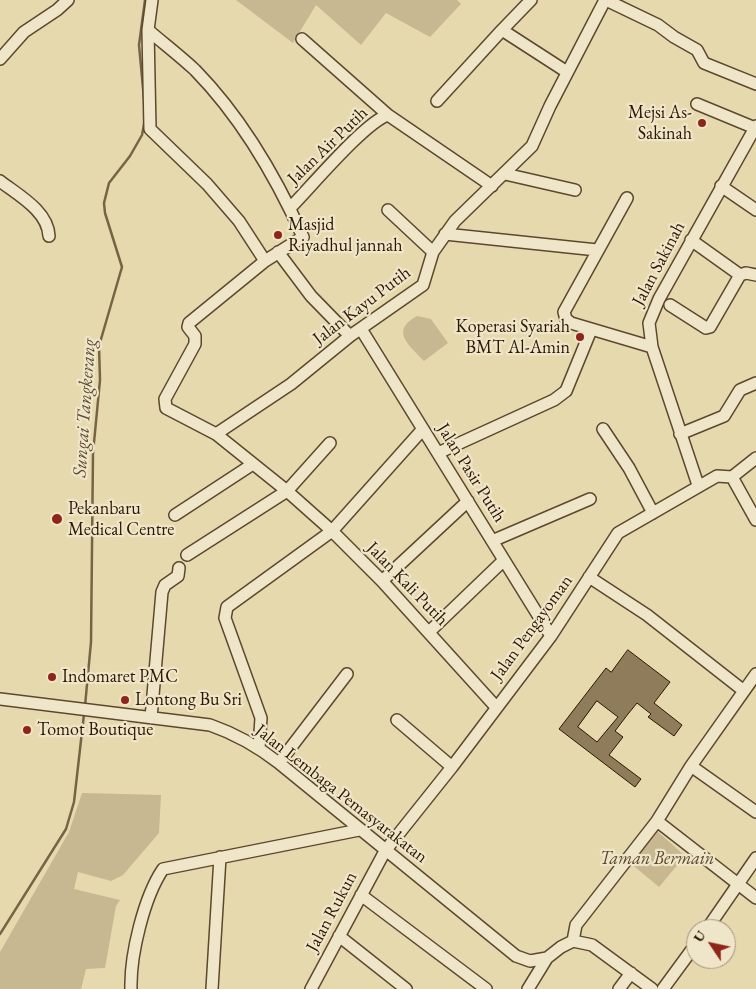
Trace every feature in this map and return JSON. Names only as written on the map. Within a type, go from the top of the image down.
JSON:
[{"type":"street","points":[[0,59],[24,32],[57,10],[68,0]]},
{"type":"street","points":[[152,0],[148,30],[150,129],[207,184],[239,221],[265,261]]},
{"type":"street","points":[[437,101],[531,0]]},
{"type":"street","points":[[606,0],[658,25],[674,38],[697,50],[704,63],[756,84]]},
{"type":"street","name":"Jalan Kayu Putih","points":[[216,434],[291,384],[350,336],[422,285],[433,252],[445,234],[532,146],[567,72],[606,0]]},
{"type":"street","points":[[148,30],[194,70],[224,103],[260,151],[303,237],[265,261],[189,323],[188,327],[195,336],[195,344],[165,399],[165,404],[169,411],[216,434],[286,491]]},
{"type":"street","points":[[502,30],[567,72]]},
{"type":"street","points":[[302,39],[388,115]]},
{"type":"street","points":[[697,104],[756,127]]},
{"type":"street","name":"Jalan Air Putih","points":[[290,208],[348,146],[381,118],[388,115],[492,186]]},
{"type":"street","name":"Jalan Sakinah","points":[[698,485],[652,347],[649,323],[691,240],[756,127]]},
{"type":"street","points":[[504,174],[575,190]]},
{"type":"street","points":[[0,181],[37,210],[48,225],[49,236]]},
{"type":"street","points":[[721,186],[756,210]]},
{"type":"street","points":[[627,198],[564,312],[566,319],[571,323],[652,347]]},
{"type":"street","points":[[388,210],[433,252]]},
{"type":"street","points":[[445,234],[597,250]]},
{"type":"street","points":[[691,240],[740,275]]},
{"type":"street","points":[[278,252],[311,296],[350,336]]},
{"type":"street","points":[[670,305],[706,328],[710,327],[740,275],[746,273],[756,275]]},
{"type":"street","name":"Jalan Pasir Putih","points":[[360,329],[551,636]]},
{"type":"street","points":[[438,453],[554,400],[566,391],[591,330]]},
{"type":"street","points":[[680,434],[724,416],[740,390],[756,383]]},
{"type":"street","points":[[259,748],[261,718],[225,618],[227,607],[332,531],[423,429]]},
{"type":"street","points":[[603,429],[629,468],[653,513]]},
{"type":"street","points":[[187,555],[286,491],[330,443]]},
{"type":"street","points":[[589,577],[618,532],[716,476],[732,476],[756,458]]},
{"type":"street","points":[[175,515],[253,464]]},
{"type":"street","points":[[732,476],[756,520]]},
{"type":"street","name":"Jalan Kali Putih","points":[[286,491],[332,531],[382,581],[496,707]]},
{"type":"street","points":[[492,541],[590,499]]},
{"type":"street","points":[[382,581],[468,501]]},
{"type":"street","points":[[429,632],[503,561]]},
{"type":"street","points":[[151,718],[162,592],[165,585],[178,576],[179,568]]},
{"type":"street","name":"Jalan Pengayoman","points":[[385,851],[452,767],[551,636],[589,577],[647,615],[744,691]]},
{"type":"street","points":[[279,763],[347,674]]},
{"type":"street","points":[[574,941],[576,925],[657,821],[691,766],[755,678]]},
{"type":"street","name":"Jalan Lembaga Pemasyarakatan","points":[[0,700],[210,725],[233,733],[259,748],[279,763],[516,956],[530,961],[546,958]]},
{"type":"street","points":[[397,720],[452,767]]},
{"type":"street","points":[[691,766],[756,812]]},
{"type":"street","points":[[657,821],[756,898]]},
{"type":"street","points":[[131,989],[135,950],[147,903],[158,875],[163,869],[359,830]]},
{"type":"street","name":"Jalan Rukun","points":[[311,989],[385,851]]},
{"type":"street","points":[[212,989],[220,857]]},
{"type":"street","points":[[714,919],[739,886],[756,858]]},
{"type":"street","points":[[361,895],[486,989]]},
{"type":"street","points":[[338,936],[406,989]]},
{"type":"street","points":[[528,989],[546,958],[562,946],[574,941],[592,945],[652,989]]},
{"type":"street","points":[[662,989],[686,957]]},
{"type":"street","points":[[619,989],[631,973]]},
{"type":"green space","points":[[236,0],[457,0],[461,4],[430,37],[386,13],[361,45],[316,5],[293,43]]},
{"type":"green space","points":[[417,316],[431,319],[448,343],[424,361],[408,344],[403,333],[404,327]]},
{"type":"green space","points":[[82,793],[161,795],[159,833],[123,875],[111,881],[78,872],[74,889],[120,900],[116,906],[105,968],[86,969],[81,989],[0,989],[0,952],[69,832]]},
{"type":"green space","name":"Taman Bermain","points":[[656,830],[685,856],[659,887],[629,862]]},
{"type":"building","points":[[628,650],[670,682],[654,703],[682,725],[674,736],[648,717],[651,714],[637,703],[615,731],[623,737],[609,755],[641,779],[635,787],[559,729],[606,668],[611,672]],"holes":[[[597,701],[618,717],[597,742],[578,727]]]},
{"type":"waterway","name":"Sungai Tangkerang","points":[[144,99],[139,45],[145,0]]},
{"type":"waterway","name":"Sungai Tangkerang","points":[[85,706],[91,642],[93,453],[100,380],[99,346],[122,267],[105,213],[104,203],[109,183],[130,156],[142,135],[145,119]]},
{"type":"waterway","name":"Sungai Tangkerang","points":[[0,934],[66,829],[74,802],[84,714]]},
{"type":"place","name":"Mejsi As- Sakinah","points":[[702,123]]},
{"type":"place","name":"Masjid Riyadhul jannah","points":[[278,235]]},
{"type":"place","name":"Koperasi Syariah BMT Al-Amin","points":[[580,337]]},
{"type":"place","name":"Pekanbaru Medical Centre","points":[[57,519]]},
{"type":"place","name":"Indomaret PMC","points":[[52,677]]},
{"type":"place","name":"Lontong Bu Sri","points":[[125,700]]},
{"type":"place","name":"Tomot Boutique","points":[[27,730]]}]
